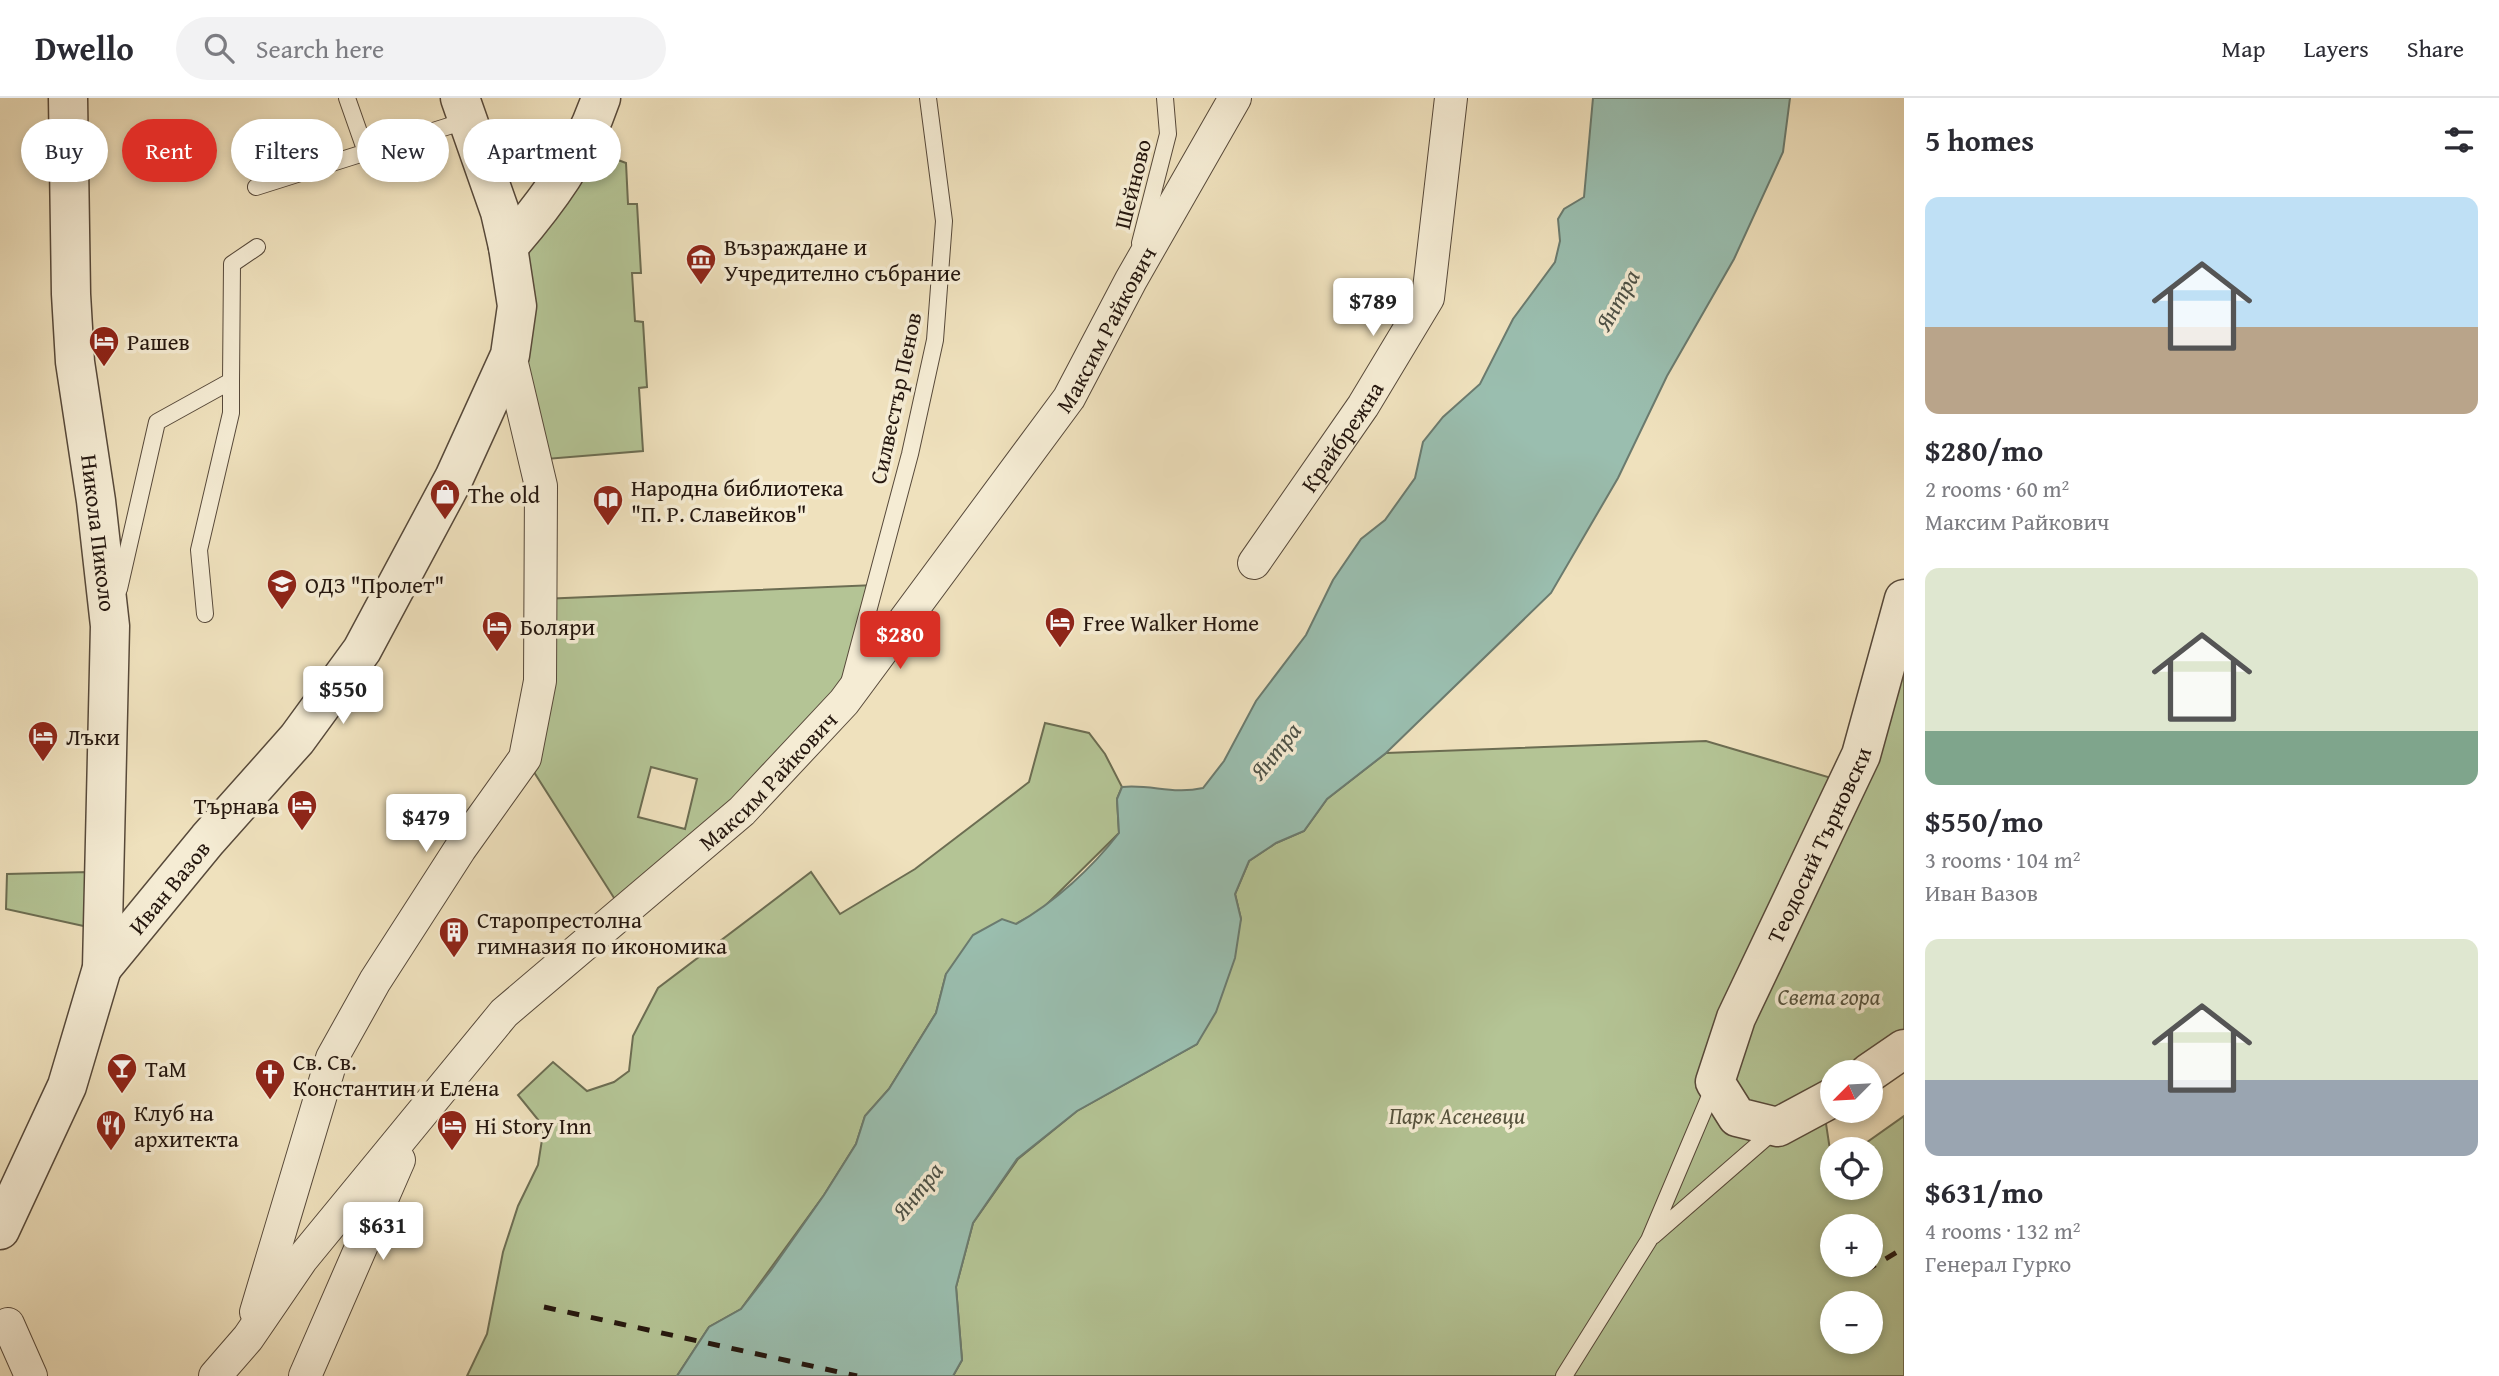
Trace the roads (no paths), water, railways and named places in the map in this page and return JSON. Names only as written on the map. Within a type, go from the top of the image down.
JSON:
[{"type":"street","name":"Никола Пиколо","points":[[68,98],[75,362],[96,501],[110,626],[102,968]]},
{"type":"street","points":[[464,109],[504,229],[548,200],[581,146],[601,98]]},
{"type":"street","name":"Максим Райкович","points":[[414,1127],[504,1013],[742,811],[844,702],[1069,398],[1131,280],[1236,98]]},
{"type":"street","name":"Крайбрежна","points":[[1254,564],[1363,406],[1428,299],[1451,98]]},
{"type":"street","name":"Иван Вазов","points":[[102,968],[208,839],[297,739],[362,650],[484,418],[510,355],[517,306],[504,229]]},
{"type":"street","points":[[248,1338],[332,1058],[375,981],[460,849],[525,758],[540,681],[541,486],[510,355]]},
{"type":"street","name":"Теодосий Търновски","points":[[1715,1082],[1736,1018],[1860,755],[1904,599]]},
{"type":"street","points":[[0,1230],[67,1086],[102,968]]},
{"type":"street","points":[[1883,1063],[1904,1049]]},
{"type":"street","points":[[1715,1082],[1737,1116],[1778,1127],[1820,1104]]},
{"type":"street","points":[[215,1376],[248,1338],[302,1259],[414,1127]]},
{"type":"street","points":[[305,1376],[414,1127]]},
{"type":"street","points":[[8,1324],[31,1376]]},
{"type":"lane","points":[[348,98],[357,125]]},
{"type":"lane","name":"Шейново","points":[[1131,280],[1168,134],[1165,98]]},
{"type":"lane","name":"Силвестър Пенов","points":[[844,702],[910,454],[935,340],[944,221],[930,99]]},
{"type":"lane","points":[[441,119],[464,109]]},
{"type":"lane","points":[[256,187],[357,155]]},
{"type":"lane","points":[[205,614],[200,550],[231,413],[232,264],[257,247]]},
{"type":"lane","points":[[110,626],[157,422],[231,381]]},
{"type":"lane","points":[[1564,1376],[1649,1240],[1715,1082]]},
{"type":"lane","points":[[1649,1240],[1778,1127]]},
{"type":"water","name":"Янтра","points":[[1593,98],[1790,98],[1783,152],[1734,259],[1667,376],[1618,478],[1551,593],[1386,753],[1327,799],[1304,831],[1276,843],[1249,861],[1235,894],[1241,919],[1235,958],[1216,1012],[1197,1044],[1077,1111],[1017,1159],[973,1223],[956,1287],[962,1360],[953,1376],[677,1376],[709,1327],[741,1309],[824,1195],[856,1144],[865,1116],[889,1089],[936,1013],[946,974],[973,935],[1002,919],[1016,924],[1044,906],[1085,872],[1119,833],[1117,799],[1122,787],[1181,790],[1203,788],[1224,761],[1256,701],[1306,635],[1333,580],[1361,539],[1385,520],[1415,478],[1423,442],[1443,417],[1480,384],[1513,319],[1555,262],[1560,241],[1558,219],[1564,209],[1584,197]]},
{"type":"railway","points":[[1883,1260],[1904,1248]]},
{"type":"railway","points":[[544,1307],[857,1376]]},
{"type":"place","name":"Възраждане и Учредително събрание","points":[[701,286]]},
{"type":"place","name":"Рашев","points":[[104,368]]},
{"type":"place","name":"The old","points":[[445,521]]},
{"type":"place","name":"Народна библиотека \"П. Р. Славейков\"","points":[[608,527]]},
{"type":"place","name":"ОДЗ \"Пролет\"","points":[[282,611]]},
{"type":"place","name":"Free Walker Home","points":[[1060,649]]},
{"type":"place","name":"Боляри","points":[[497,653]]},
{"type":"place","name":"Лъки","points":[[43,763]]},
{"type":"place","name":"Търнава","points":[[302,832]]},
{"type":"place","name":"Старопрестолна гимназия по икономика","points":[[454,959]]},
{"type":"place","name":"ТаМ","points":[[122,1095]]},
{"type":"place","name":"Св. Св. Константин и Елена","points":[[270,1101]]},
{"type":"place","name":"Клуб на архитекта","points":[[111,1152]]},
{"type":"place","name":"Hi Story Inn","points":[[452,1152]]},
{"type":"park label","name":"Света гора","points":[[1829,996]]},
{"type":"park label","name":"Парк Асеневци","points":[[1457,1115]]}]
